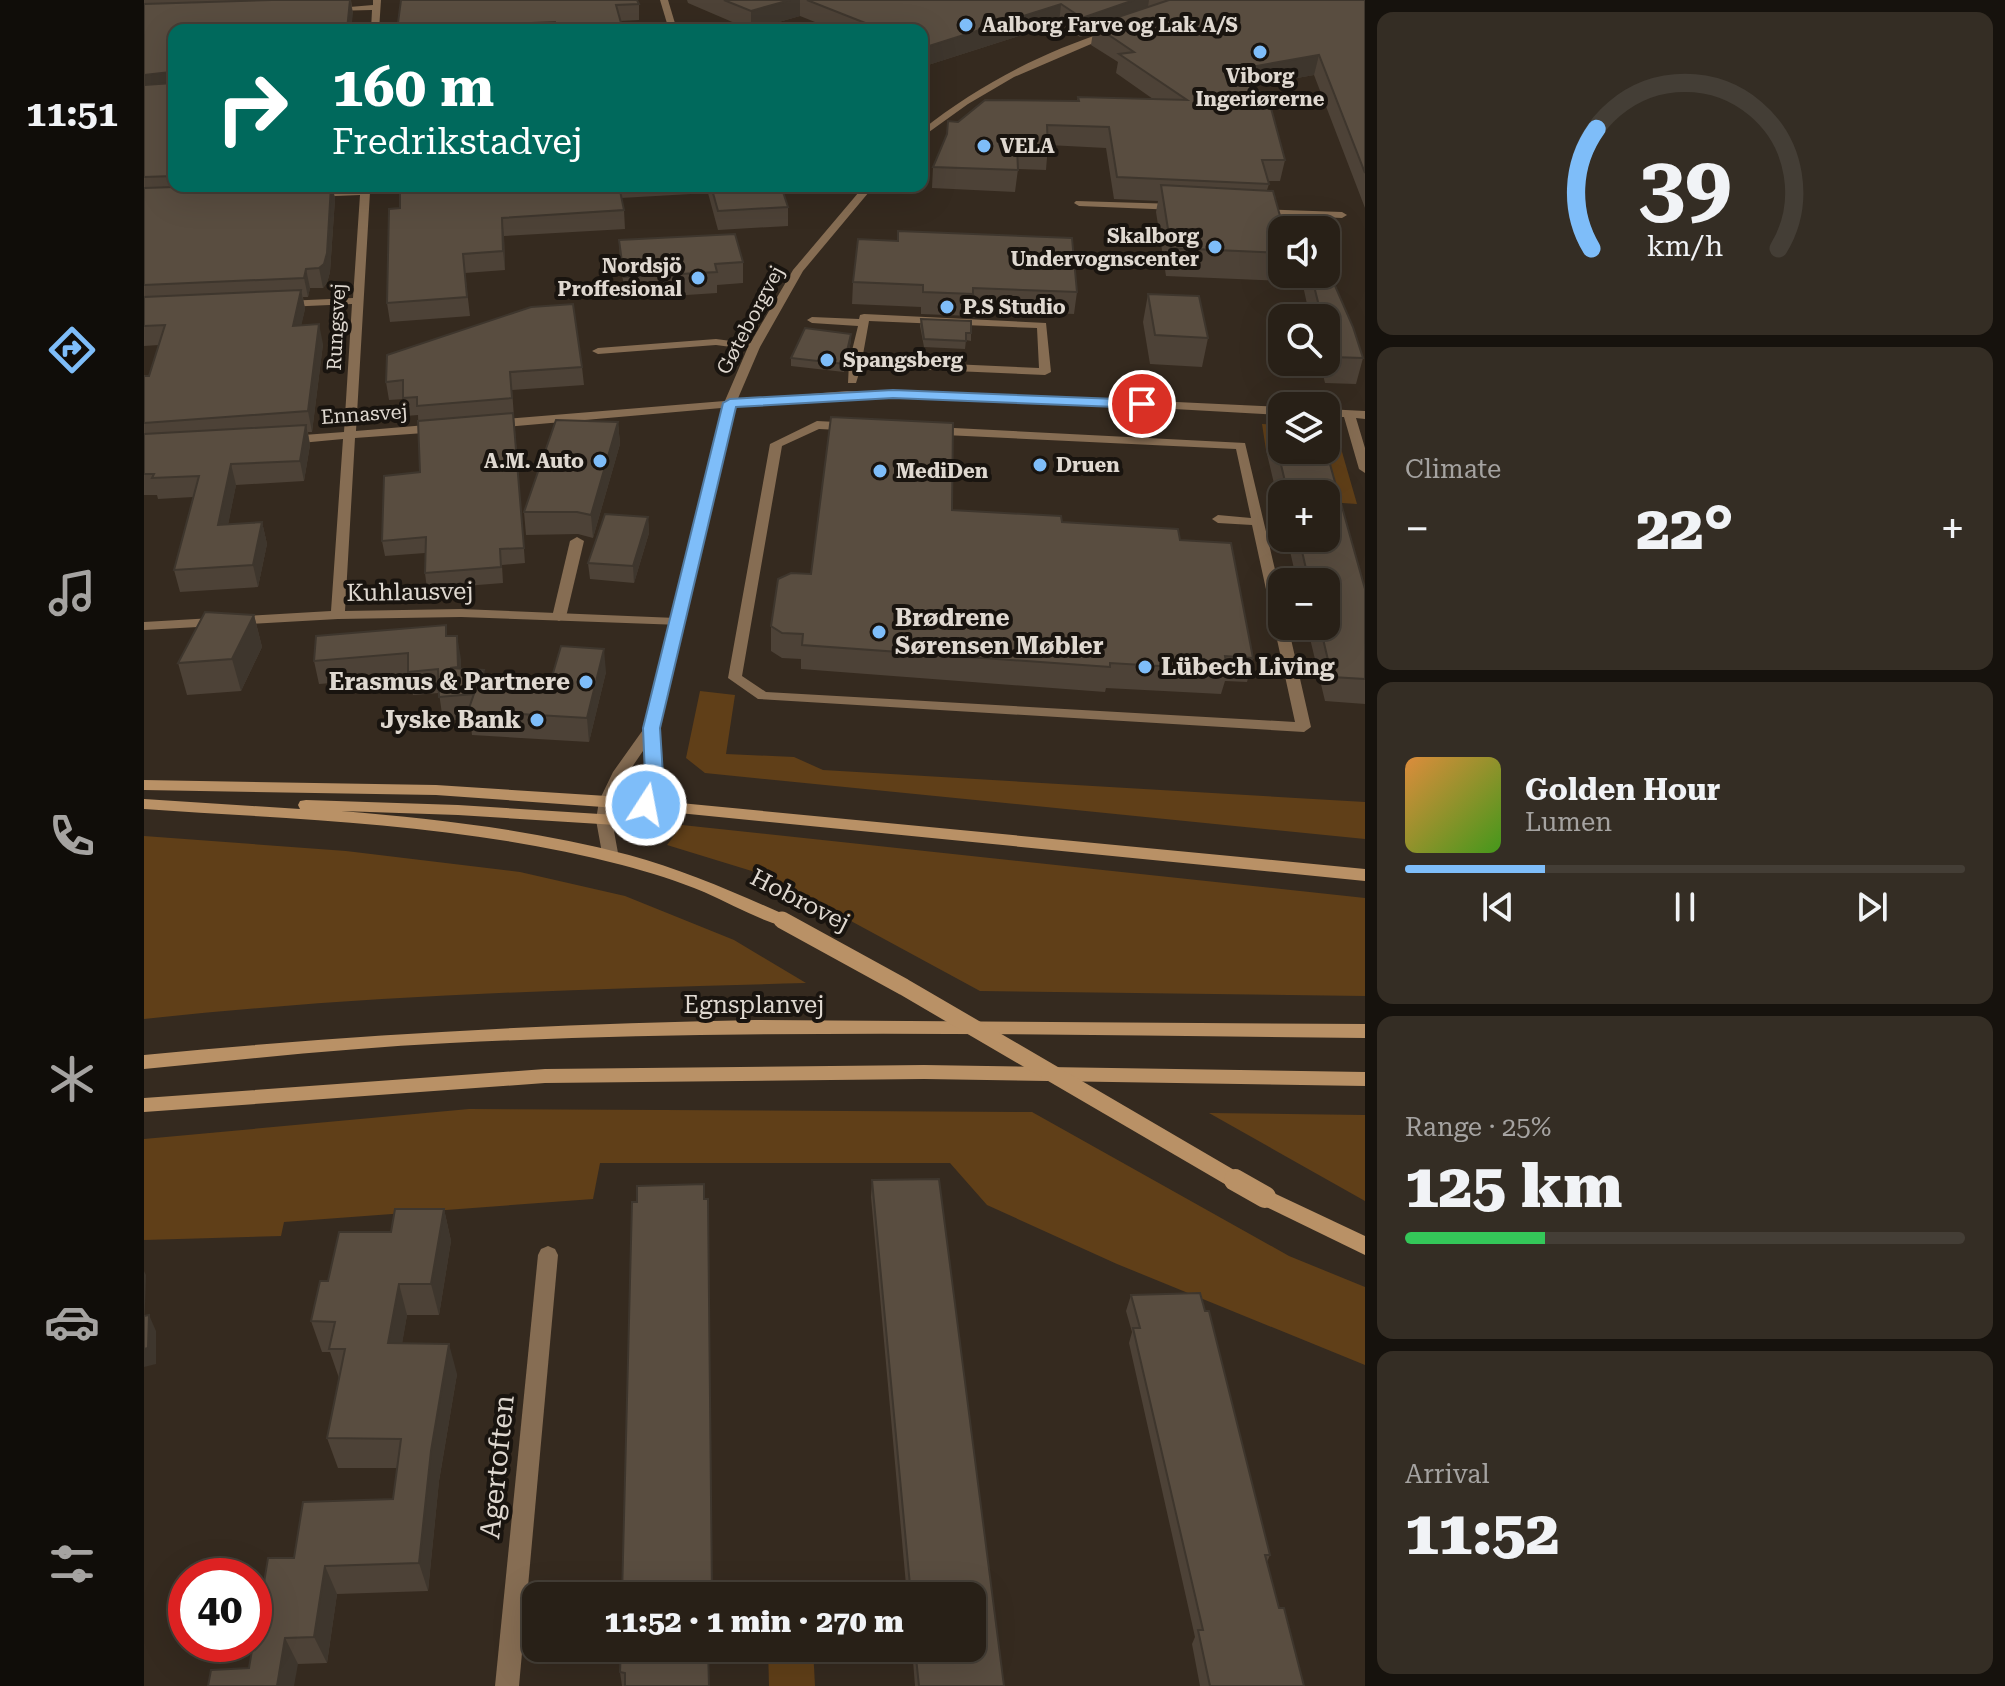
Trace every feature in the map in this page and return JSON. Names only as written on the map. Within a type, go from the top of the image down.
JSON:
[{"type":"main road","points":[[144,785],[436,790],[607,801],[1365,875]]},
{"type":"main road","points":[[144,803],[458,810],[604,820],[628,819],[646,805]]},
{"type":"main road","name":"Hobrovej","points":[[144,803],[454,826],[516,834],[610,853],[725,891],[956,1015],[1265,1197],[1365,1246]]},
{"type":"main road","name":"Egnsplanvej","points":[[144,1062],[288,1045],[646,1029],[1365,1031]]},
{"type":"main road","points":[[144,1105],[545,1076],[924,1072],[1365,1079]]},
{"type":"street","points":[[664,0],[671,24]]},
{"type":"street","points":[[315,9],[377,4],[375,24]]},
{"type":"street","points":[[928,130],[1028,66],[1121,28]]},
{"type":"street","points":[[302,194],[327,192]]},
{"type":"street","name":"Rungsvej","points":[[338,615],[365,192]]},
{"type":"street","name":"Gøteborgvej","points":[[646,805],[654,775],[652,728],[730,403],[754,347],[798,270],[864,192]]},
{"type":"street","points":[[1079,203],[1189,208]]},
{"type":"street","points":[[1251,211],[1342,215]]},
{"type":"street","points":[[266,305],[358,301]]},
{"type":"street","points":[[852,381],[855,363],[864,323],[864,317],[1042,325],[1045,372],[855,363]]},
{"type":"street","points":[[812,320],[864,323]]},
{"type":"street","points":[[598,351],[716,342],[754,347]]},
{"type":"street","points":[[473,425],[730,403],[893,394],[1268,410]]},
{"type":"street","points":[[1340,414],[1365,415]]},
{"type":"street","points":[[1349,414],[1365,469]]},
{"type":"street","points":[[817,425],[1241,446],[1258,522],[1304,727],[763,696],[735,678],[776,444],[817,425]]},
{"type":"street","name":"Ennasvej","points":[[282,440],[457,427]]},
{"type":"street","points":[[1218,519],[1258,522]]},
{"type":"street","points":[[559,617],[577,541]]},
{"type":"street","name":"Kuhlausvej","points":[[144,626],[338,615],[461,613],[676,622]]},
{"type":"street","name":"Gøteborgvej","points":[[610,853],[604,820],[607,801],[621,772],[652,728]]},
{"type":"street","name":"Agertoften","points":[[507,1686],[548,1255]]},
{"type":"shaded area","points":[[1262,424],[1268,424],[1266,450]]},
{"type":"shaded area","points":[[1340,445],[1357,504],[1340,503],[1340,480],[1317,480],[1306,464],[1340,464]]},
{"type":"shaded area","points":[[700,691],[735,695],[726,754],[794,757],[823,770],[1365,802],[1365,839],[705,773],[686,758]]},
{"type":"shaded area","points":[[682,825],[1365,898],[1365,996],[980,991],[768,876],[667,845]]},
{"type":"shaded area","points":[[144,836],[346,851],[520,872],[625,896],[734,940],[806,983],[392,999],[144,1019]]},
{"type":"shaded area","points":[[469,1109],[1032,1112],[1289,1256],[1365,1287],[1365,1365],[1117,1264],[987,1205],[950,1163],[600,1163],[593,1199],[284,1222],[281,1236],[144,1240],[144,1139]]},
{"type":"shaded area","points":[[1209,1113],[1365,1115],[1365,1201]]},
{"type":"shaded area","points":[[768,1662],[814,1662],[815,1686],[769,1686]]},
{"type":"building","points":[[350,0],[348,24],[168,24],[168,72],[144,75],[144,4]]},
{"type":"building","points":[[401,0],[637,0],[639,4],[616,5],[621,24],[398,24]]},
{"type":"building","points":[[724,0],[790,0],[751,11]]},
{"type":"building","points":[[807,0],[1134,0],[1082,18],[1061,4],[928,46],[928,24],[868,24]]},
{"type":"building","points":[[1169,0],[1365,0],[1365,173],[1319,55],[1228,71],[1268,97],[1285,160],[1262,160],[1269,184],[1117,177],[1109,127],[1047,125],[1048,149],[1017,148],[1018,170],[933,167],[947,134],[948,121],[958,122],[985,100],[1079,101],[1078,97],[1187,100],[1119,54],[1134,52],[1094,25]]},
{"type":"building","points":[[168,83],[168,176],[144,177],[144,85]]},
{"type":"building","points":[[1161,185],[1273,191],[1280,216],[1268,216],[1268,252],[1171,248]]},
{"type":"building","points":[[168,187],[168,192],[331,192],[324,264],[319,268],[306,269],[304,278],[144,285],[144,188]]},
{"type":"building","points":[[400,192],[620,192],[624,210],[502,218],[503,251],[463,254],[467,297],[387,303],[389,209],[400,208]]},
{"type":"building","points":[[713,192],[783,192],[788,207],[718,211]]},
{"type":"building","points":[[898,231],[1072,238],[1077,292],[973,288],[973,294],[923,292],[923,285],[853,282],[858,239],[898,241]]},
{"type":"building","points":[[735,234],[743,262],[715,264],[717,272],[624,277],[619,240]]},
{"type":"building","points":[[1314,288],[1336,288],[1363,358],[1340,357],[1340,304],[1318,304]]},
{"type":"building","points":[[301,290],[293,326],[319,324],[308,411],[144,423],[144,376],[149,376],[165,325],[144,326],[144,297]]},
{"type":"building","points":[[1148,294],[1199,296],[1208,338],[1155,335]]},
{"type":"building","points":[[573,304],[582,367],[510,372],[512,398],[417,406],[417,397],[403,398],[403,380],[386,382],[387,355],[531,307]]},
{"type":"building","points":[[921,319],[971,321],[971,333],[966,333],[966,341],[924,339]]},
{"type":"building","points":[[805,328],[851,334],[844,364],[791,358]]},
{"type":"building","points":[[513,413],[524,548],[500,549],[501,567],[425,573],[426,537],[382,541],[384,476],[420,472],[418,421]]},
{"type":"building","points":[[831,417],[953,423],[952,510],[1061,516],[1062,522],[1178,529],[1180,540],[1231,543],[1253,658],[1225,656],[1227,670],[1110,663],[1110,667],[802,645],[803,634],[782,633],[771,626],[778,579],[791,573],[811,574]]},
{"type":"building","points":[[556,420],[618,422],[591,515],[524,512]]},
{"type":"building","points":[[306,425],[300,461],[231,464],[218,525],[262,522],[253,565],[174,570],[199,476],[152,478],[154,474],[144,474],[144,434]]},
{"type":"building","points":[[1281,464],[1330,464],[1334,480],[1285,480]]},
{"type":"building","points":[[1340,500],[1365,589],[1365,679],[1332,677],[1323,640],[1340,640],[1340,568],[1306,568],[1302,552],[1340,552]]},
{"type":"building","points":[[605,514],[648,517],[633,566],[588,563]]},
{"type":"building","points":[[205,612],[254,615],[232,659],[178,663]]},
{"type":"building","points":[[446,625],[446,636],[457,636],[458,667],[450,668],[484,670],[480,683],[549,687],[561,646],[604,649],[587,718],[468,711],[474,694],[439,697],[438,669],[408,672],[408,653],[314,661],[316,636]]},
{"type":"building","points":[[939,1179],[1004,1686],[919,1686],[916,1662],[986,1662],[986,1582],[910,1582],[872,1180]]},
{"type":"building","points":[[704,1184],[704,1199],[708,1199],[712,1582],[622,1582],[632,1202],[637,1202],[637,1186]]},
{"type":"building","points":[[395,1209],[444,1209],[431,1284],[399,1284],[388,1343],[449,1344],[431,1451],[419,1563],[325,1566],[314,1637],[285,1638],[277,1686],[208,1686],[211,1670],[249,1668],[250,1662],[272,1662],[272,1558],[294,1558],[303,1502],[393,1499],[401,1439],[327,1438],[345,1349],[329,1349],[335,1322],[311,1321],[320,1281],[328,1281],[339,1232],[391,1232]]},
{"type":"building","points":[[1200,1293],[1205,1311],[1209,1311],[1270,1555],[1265,1555],[1279,1608],[1284,1608],[1304,1686],[1210,1686],[1198,1630],[1203,1630],[1133,1328],[1140,1328],[1131,1295]]},
{"type":"building","points":[[149,1315],[148,1348],[144,1349],[144,1316]]},
{"type":"building","points":[[620,1662],[708,1662],[709,1686],[625,1686],[625,1673],[620,1672]]},
{"type":"place","name":"Aalborg Farve og Lak A/S","points":[[966,25]]},
{"type":"place","name":"Viborg Ingeriørerne","points":[[1260,52]]},
{"type":"place","name":"VELA","points":[[984,146]]},
{"type":"place","name":"Skalborg Undervognscenter","points":[[1215,247]]},
{"type":"place","name":"Nordsjö Proffesional","points":[[698,278]]},
{"type":"place","name":"P.S Studio","points":[[947,307]]},
{"type":"place","name":"Spangsberg","points":[[827,360]]},
{"type":"place","name":"A.M. Auto","points":[[600,461]]},
{"type":"place","name":"Druen","points":[[1040,465]]},
{"type":"place","name":"MediDen","points":[[880,471]]},
{"type":"place","name":"Brødrene Sørensen Møbler","points":[[879,632]]},
{"type":"place","name":"Lübech Living","points":[[1145,667]]},
{"type":"place","name":"Erasmus & Partnere","points":[[586,682]]},
{"type":"place","name":"Jyske Bank","points":[[537,720]]},
{"type":"route","points":[[646,805],[654,775],[652,728],[730,403],[847,394],[893,394],[1142,404]]}]
